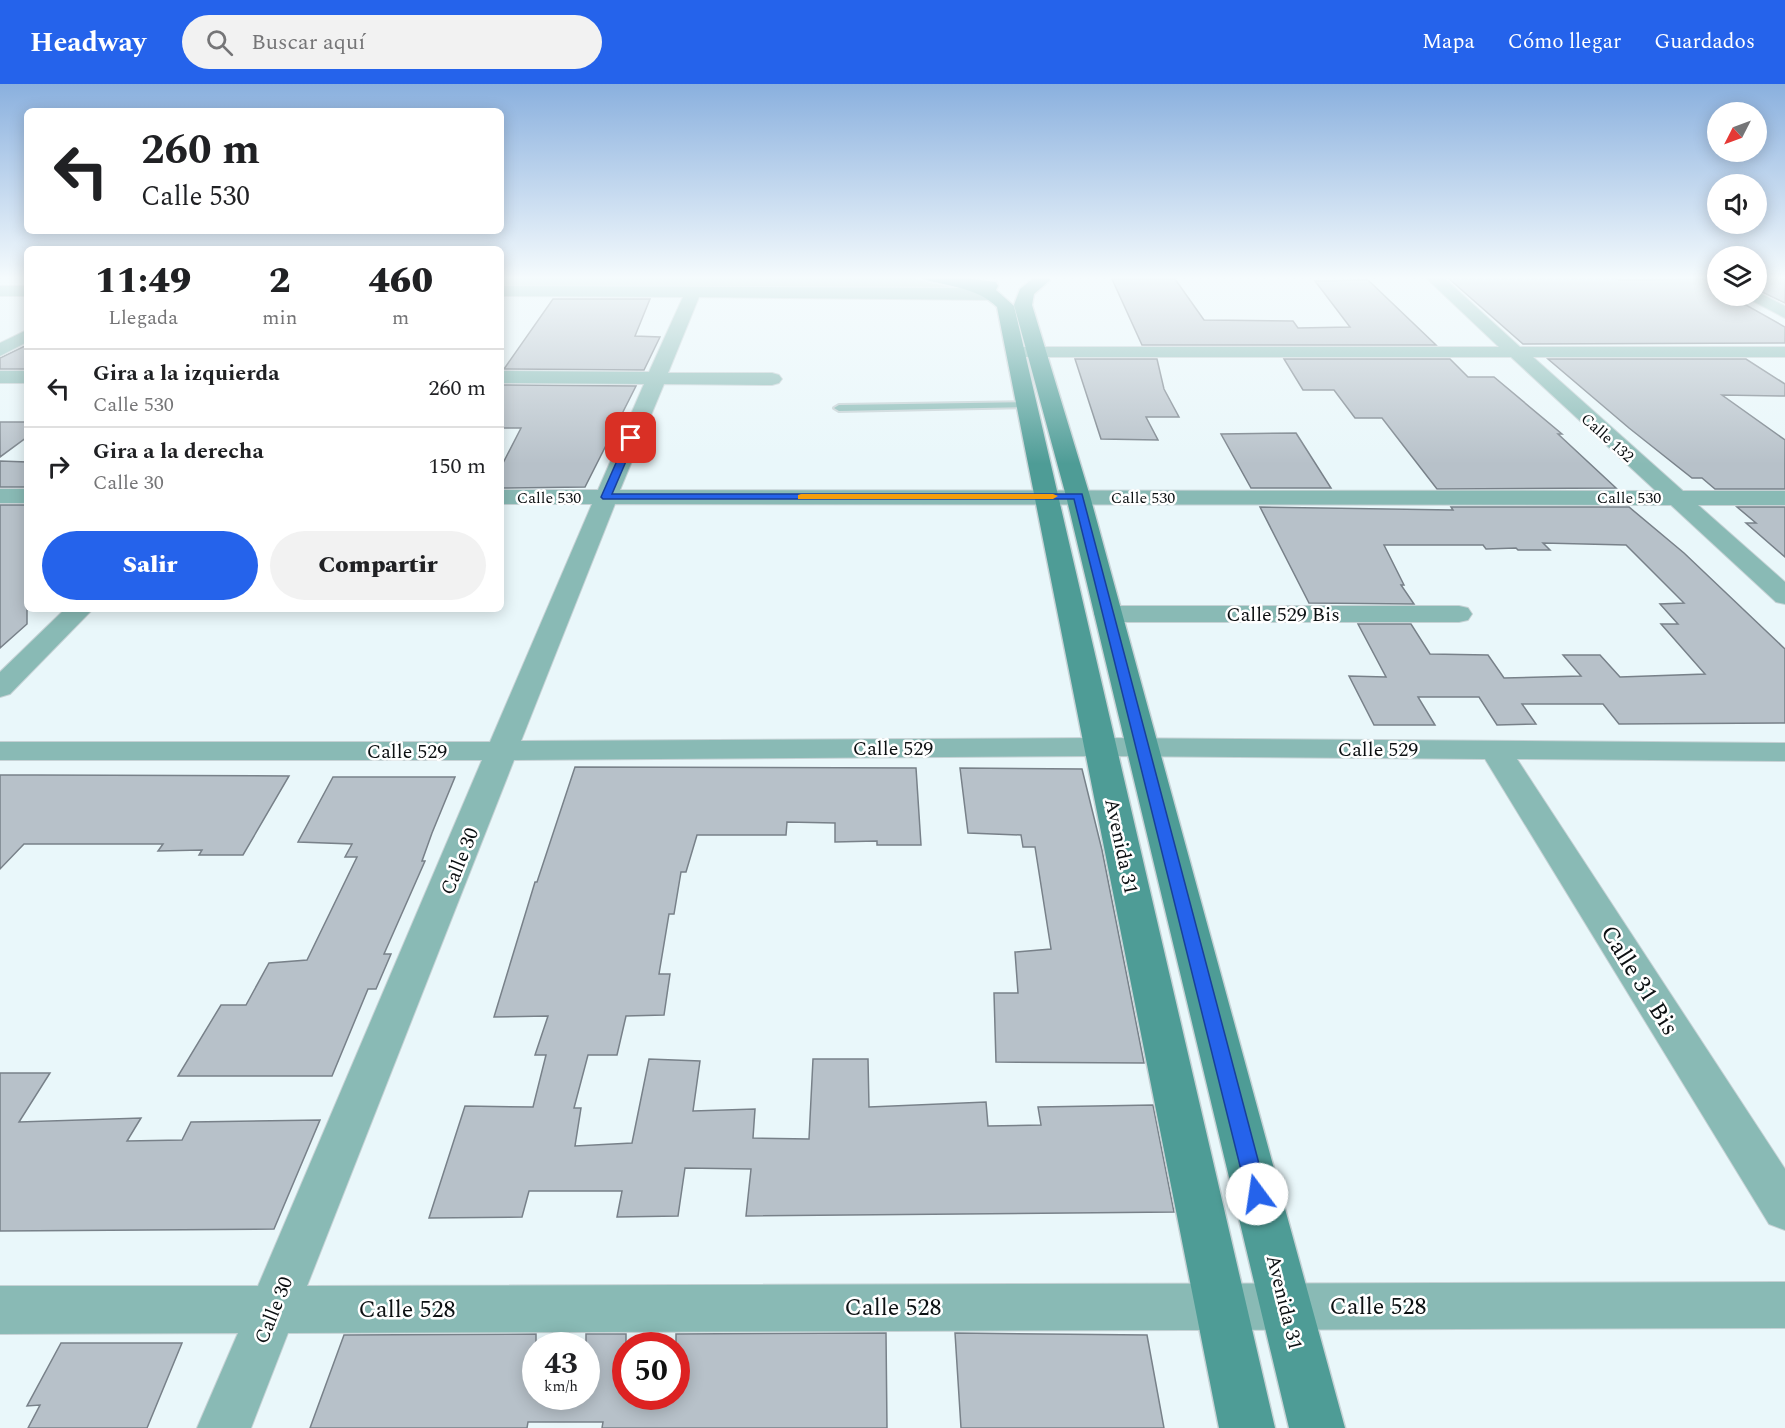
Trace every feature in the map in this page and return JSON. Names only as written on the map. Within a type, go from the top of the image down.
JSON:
[{"type":"main road","name":"Avenida 31","points":[[1019,339],[1025,352],[1062,496],[1121,747],[1221,1306],[1247,1428]]},
{"type":"main road","name":"Avenida 31","points":[[1024,339],[1026,405],[1107,614],[1121,747],[1286,1306],[1317,1428]]},
{"type":"street","points":[[0,351],[20,339]]},
{"type":"street","name":"Calle 30","points":[[224,1428],[504,751],[606,497],[673,339]]},
{"type":"street","name":"Calle 132","points":[[1500,339],[1785,596]]},
{"type":"street","points":[[1025,352],[1785,352]]},
{"type":"street","points":[[0,377],[24,377]]},
{"type":"street","points":[[504,377],[772,379]]},
{"type":"street","points":[[0,496],[24,496]]},
{"type":"street","name":"Calle 530","points":[[504,497],[1785,498]]},
{"type":"street","points":[[0,688],[77,612]]},
{"type":"street","name":"Calle 529 Bis","points":[[1107,614],[1459,614]]},
{"type":"street","name":"Calle 529","points":[[0,751],[1121,747],[1785,753]]},
{"type":"street","name":"Calle 31 Bis","points":[[1495,750],[1785,1209]]},
{"type":"street","name":"Calle 528","points":[[0,1310],[1785,1305]]},
{"type":"lane","points":[[839,408],[1026,405]]},
{"type":"building","points":[[525,339],[659,339],[644,370],[504,369]]},
{"type":"building","points":[[1139,339],[1429,339],[1436,345],[1142,345]]},
{"type":"building","points":[[1517,339],[1785,339],[1785,343],[1523,344]]},
{"type":"building","points":[[24,346],[24,369],[0,369],[0,358]]},
{"type":"building","points":[[1075,359],[1157,359],[1164,389],[1179,417],[1146,417],[1158,440],[1101,439]]},
{"type":"building","points":[[1284,359],[1450,359],[1468,377],[1494,377],[1562,434],[1558,434],[1616,488],[1437,489],[1382,418],[1355,418],[1334,390],[1303,390]]},
{"type":"building","points":[[1548,359],[1746,359],[1785,384],[1785,396],[1722,395],[1785,440],[1785,489],[1715,489],[1702,478],[1692,478]]},
{"type":"building","points":[[504,385],[636,386],[585,487],[504,488],[504,461],[521,428],[504,428]]},
{"type":"building","points":[[0,422],[24,422],[24,439],[0,457]]},
{"type":"building","points":[[1296,433],[1331,488],[1251,488],[1221,434]]},
{"type":"building","points":[[0,461],[24,462],[24,487],[0,487]]},
{"type":"building","points":[[0,505],[24,505],[24,612],[27,612],[27,624],[0,648]]},
{"type":"building","points":[[1260,507],[1453,510],[1451,507],[1629,507],[1684,553],[1785,649],[1785,723],[1619,724],[1603,704],[1522,704],[1536,724],[1497,725],[1479,697],[1418,697],[1435,725],[1374,725],[1349,676],[1386,677],[1358,624],[1411,624],[1430,654],[1488,655],[1504,678],[1581,676],[1563,655],[1600,655],[1620,677],[1705,674],[1661,624],[1678,624],[1660,604],[1684,603],[1626,545],[1543,543],[1550,550],[1518,550],[1516,548],[1486,549],[1483,545],[1384,545],[1404,585],[1401,585],[1414,604],[1309,603]]},
{"type":"building","points":[[1737,507],[1785,507],[1785,557],[1746,523],[1756,523]]},
{"type":"building","points":[[575,767],[916,768],[921,845],[877,845],[877,841],[835,842],[835,823],[787,822],[786,835],[697,835],[686,872],[681,872],[674,914],[669,914],[659,974],[670,974],[664,1015],[626,1016],[617,1055],[588,1055],[574,1108],[581,1108],[575,1146],[632,1143],[649,1059],[700,1061],[693,1111],[755,1109],[753,1138],[809,1139],[813,1059],[868,1059],[869,1107],[986,1102],[988,1126],[1041,1125],[1038,1107],[1153,1105],[1174,1212],[746,1216],[751,1169],[685,1168],[678,1216],[617,1217],[622,1191],[529,1191],[522,1217],[429,1218],[465,1106],[533,1107],[546,1055],[535,1055],[548,1016],[494,1017],[535,882],[537,882]]},
{"type":"building","points":[[960,768],[1082,769],[1102,850],[1144,1063],[996,1062],[994,993],[1018,993],[1015,952],[1051,949],[1035,847],[1023,847],[1021,835],[968,833]]},
{"type":"building","points":[[0,775],[289,776],[243,855],[199,855],[202,850],[158,851],[163,844],[24,844],[0,869]]},
{"type":"building","points":[[333,777],[455,777],[422,861],[425,861],[384,954],[391,954],[376,989],[368,989],[332,1076],[178,1076],[221,1005],[246,1005],[269,963],[307,960],[357,857],[345,857],[352,844],[298,842]]},
{"type":"building","points":[[0,1073],[50,1073],[19,1122],[141,1118],[127,1141],[182,1140],[191,1122],[320,1120],[274,1229],[0,1231]]},
{"type":"building","points":[[886,1333],[887,1428],[602,1428],[603,1422],[528,1422],[527,1428],[310,1428],[344,1335],[522,1334],[522,1410],[600,1410],[600,1334],[612,1334],[612,1410],[690,1410],[690,1334]]},
{"type":"building","points":[[955,1333],[1147,1335],[1164,1428],[961,1428]]},
{"type":"building","points":[[61,1343],[182,1343],[147,1428],[28,1428],[40,1405],[27,1406]]},
{"type":"slow traffic","points":[[801,497],[1053,496]]},
{"type":"route","points":[[631,438],[606,497],[1078,496],[1257,1194]]}]
